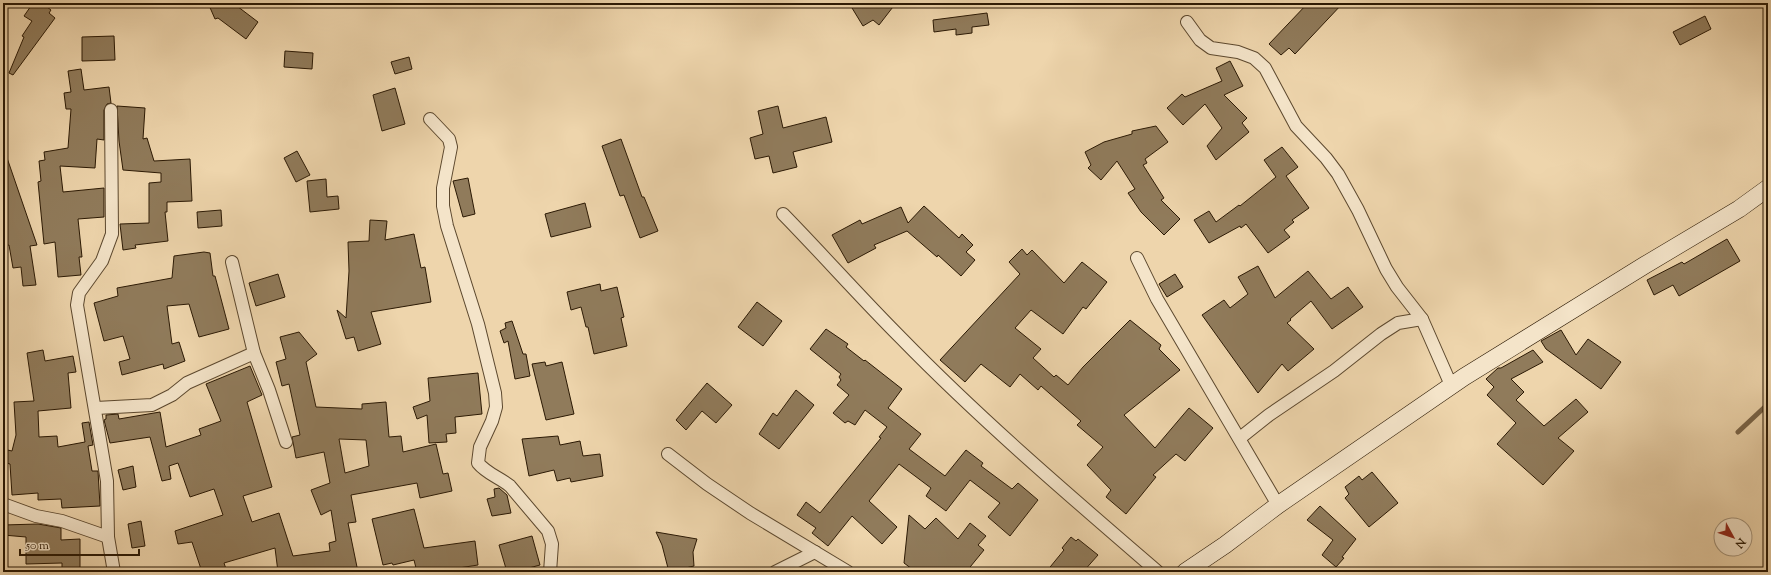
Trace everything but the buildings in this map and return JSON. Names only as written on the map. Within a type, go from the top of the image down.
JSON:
[{"type":"street","points":[[1187,22],[1200,40],[1212,48],[1238,52],[1254,58],[1265,68],[1296,126],[1326,158],[1338,174],[1358,210],[1386,269],[1397,287],[1422,319],[1451,385]]},
{"type":"street","points":[[111,110],[112,234],[102,261],[79,293],[77,299],[107,481],[108,537],[114,572]]},
{"type":"street","points":[[430,119],[446,135],[451,147],[443,188],[443,206],[447,226],[478,324],[495,393],[496,407],[492,421],[480,447],[478,463],[486,472],[504,480],[548,531],[552,544],[550,572]]},
{"type":"street","points":[[1185,572],[1225,545],[1278,505],[1451,385],[1645,265],[1739,209],[1768,188]]},
{"type":"street","points":[[783,214],[901,338],[967,401],[1082,506],[1158,572]]},
{"type":"street","points":[[1137,258],[1157,299],[1278,505]]},
{"type":"street","points":[[232,262],[254,353],[269,390],[286,442]]},
{"type":"street","points":[[1240,438],[1269,415],[1334,371],[1381,334],[1398,323],[1422,319]]},
{"type":"street","points":[[96,408],[152,405],[172,394],[187,383],[254,353]]},
{"type":"street","points":[[668,454],[707,484],[750,513],[848,572]]},
{"type":"street","points":[[3,504],[36,516],[62,521],[108,537]]},
{"type":"street","points":[[775,572],[815,552]]},
{"type":"waterway","points":[[1738,432],[1768,404]]}]
